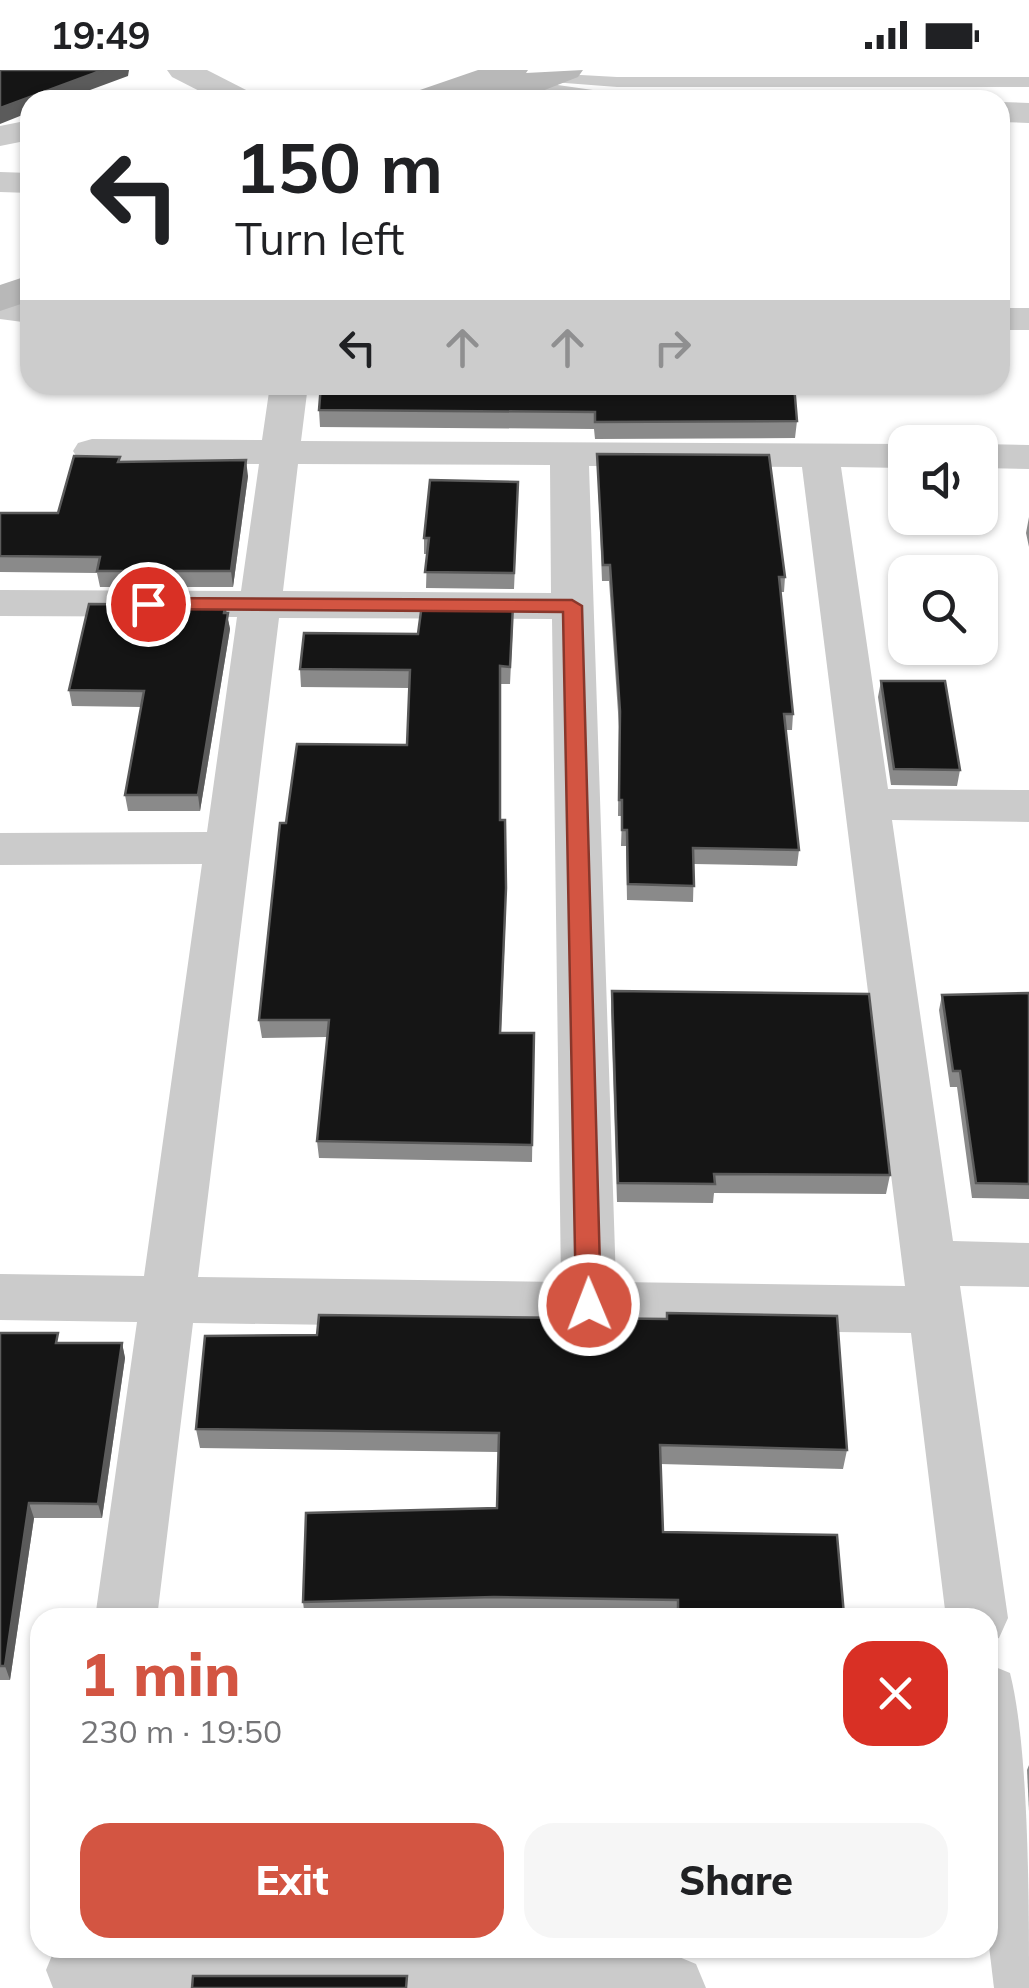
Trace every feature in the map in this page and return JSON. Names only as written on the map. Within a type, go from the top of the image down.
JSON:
[{"type":"main road","points":[[476,90],[524,80]]},
{"type":"street","points":[[183,70],[222,90]]},
{"type":"street","points":[[524,80],[558,90]]},
{"type":"street","points":[[127,1608],[289,395]]},
{"type":"street","points":[[92,450],[888,456]]},
{"type":"street","points":[[569,454],[589,1305]]},
{"type":"street","points":[[820,455],[976,1608]]},
{"type":"street","points":[[998,456],[1029,457]]},
{"type":"street","points":[[0,604],[572,606]]},
{"type":"street","points":[[868,804],[1029,806]]},
{"type":"street","points":[[0,849],[228,848]]},
{"type":"street","points":[[0,1297],[589,1305],[933,1286],[1029,1265]]},
{"type":"street","points":[[999,1712],[1028,1988]]},
{"type":"street","points":[[80,1969],[672,1988]]},
{"type":"lane","points":[[524,80],[1029,82]]},
{"type":"building","points":[[0,70],[103,70],[49,90],[20,90],[20,101],[0,108]]},
{"type":"building","points":[[320,395],[795,395],[797,421],[595,422],[595,412],[319,410]]},
{"type":"building","points":[[597,454],[769,455],[785,577],[779,577],[793,714],[784,714],[799,850],[693,848],[694,886],[628,884],[627,830],[622,830],[619,800],[620,711],[610,565],[603,565]]},
{"type":"building","points":[[74,456],[120,457],[118,462],[246,460],[231,571],[97,571],[100,557],[0,556],[0,513],[58,513]]},
{"type":"building","points":[[430,480],[518,482],[514,573],[425,572]]},
{"type":"building","points":[[89,604],[225,605],[224,613],[228,613],[198,795],[125,795],[144,691],[69,690]]},
{"type":"building","points":[[422,604],[513,605],[510,667],[500,666],[500,820],[505,820],[506,888],[500,1033],[534,1033],[532,1145],[317,1141],[329,1020],[259,1020],[280,823],[286,823],[297,744],[407,745],[410,670],[300,669],[304,633],[418,634]]},
{"type":"building","points":[[881,681],[945,681],[960,770],[894,769]]},
{"type":"building","points":[[612,991],[869,994],[890,1175],[714,1174],[715,1184],[618,1183]]},
{"type":"building","points":[[1029,993],[1029,1184],[976,1183],[960,1071],[953,1071],[942,995]]},
{"type":"building","points":[[667,1313],[837,1316],[847,1450],[660,1445],[663,1532],[837,1535],[843,1608],[678,1608],[678,1600],[494,1597],[303,1602],[306,1513],[497,1508],[499,1433],[196,1429],[205,1336],[317,1335],[319,1315],[667,1319]]},
{"type":"building","points":[[0,1333],[58,1333],[56,1343],[122,1343],[98,1504],[29,1503],[5,1666],[0,1666]]},
{"type":"building","points":[[193,1976],[407,1976],[406,1988],[192,1988]]},
{"type":"route","points":[[148,604],[572,606],[589,1305]]}]
